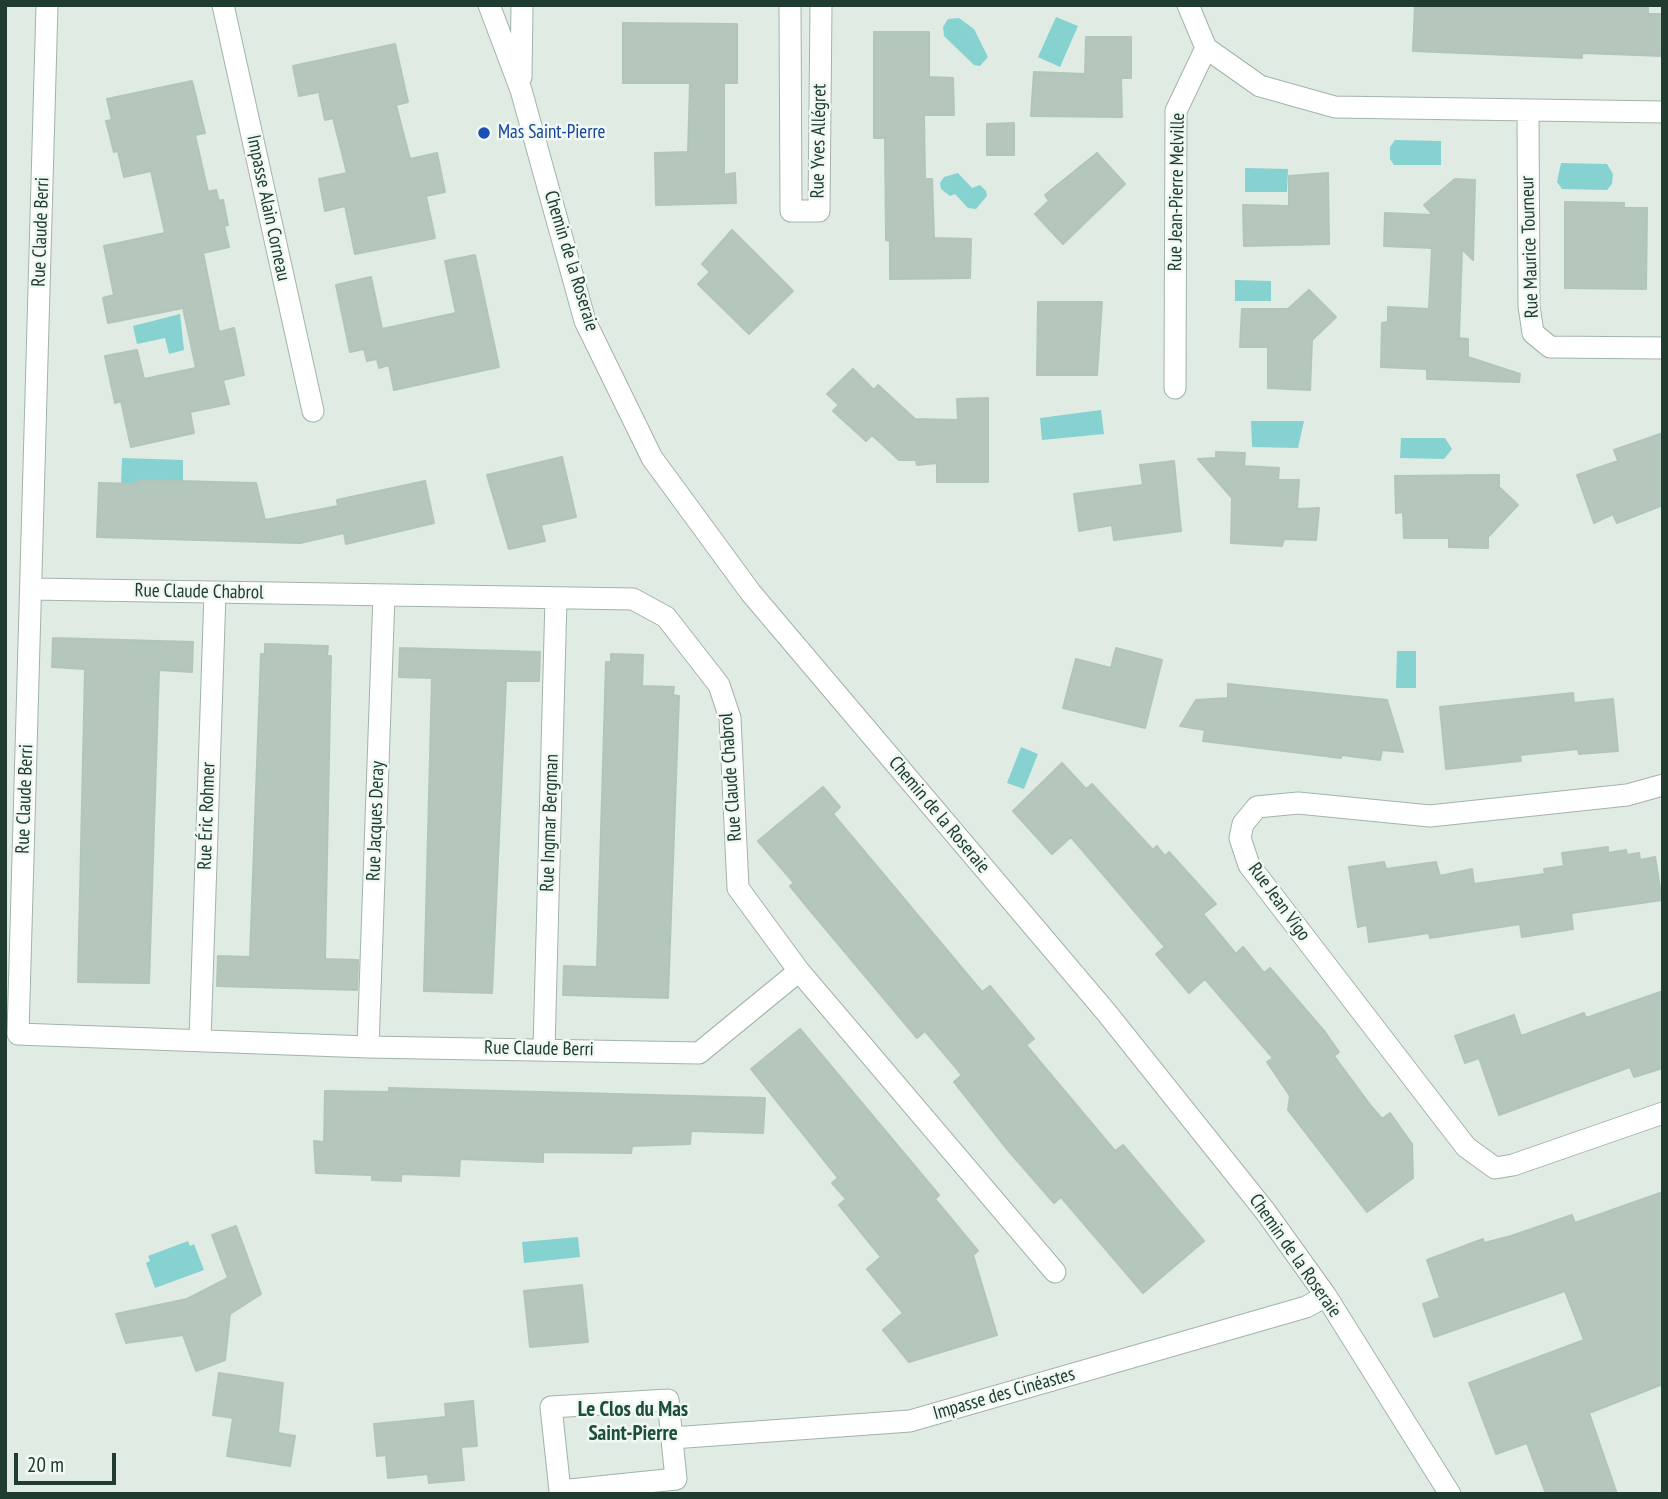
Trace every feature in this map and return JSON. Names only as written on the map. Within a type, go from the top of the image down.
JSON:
[{"type":"street","name":"Rue Claude Berri","points":[[47,5],[18,1034],[368,1047],[699,1053],[799,971]]},
{"type":"street","name":"Impasse Alain Corneau","points":[[223,5],[313,411]]},
{"type":"street","name":"Chemin de la Roseraie","points":[[489,5],[521,90],[585,321],[652,458],[751,593],[1106,1012],[1265,1211],[1326,1296],[1450,1494]]},
{"type":"street","name":"Chemin de la Roseraie","points":[[521,90],[522,5]]},
{"type":"street","name":"Rue Yves Allégret","points":[[790,5],[791,211],[819,211],[821,5]]},
{"type":"street","points":[[1188,5],[1206,48],[1260,86],[1335,107],[1663,112]]},
{"type":"street","name":"Rue Jean-Pierre Melville","points":[[1175,388],[1176,111],[1206,48]]},
{"type":"street","name":"Rue Maurice Tourneur","points":[[1528,110],[1529,306],[1534,333],[1550,347],[1663,348]]},
{"type":"street","name":"Rue Claude Chabrol","points":[[31,589],[633,599],[666,617],[719,685],[730,718],[738,888],[799,971],[1055,1272]]},
{"type":"street","name":"Rue Éric Rohmer","points":[[200,1040],[215,593]]},
{"type":"street","name":"Rue Jacques Deray","points":[[368,1047],[384,595]]},
{"type":"street","name":"Rue Ingmar Bergman","points":[[544,1049],[556,598]]},
{"type":"street","name":"Rue Jean Vigo","points":[[1663,785],[1627,796],[1430,816],[1298,803],[1257,807],[1243,824],[1240,838],[1249,865],[1466,1147],[1495,1168],[1513,1165],[1663,1113]]},
{"type":"street","name":"Impasse des Cinéastes","points":[[672,1438],[910,1421],[1306,1307],[1326,1296]]},
{"type":"street","points":[[668,1400],[672,1438],[676,1479],[560,1492],[551,1407],[668,1400]]},
{"type":"water","points":[[1056,17],[1078,26],[1060,67],[1038,57]]},
{"type":"water","points":[[959,18],[974,29],[988,57],[980,66],[974,65],[944,36],[943,27],[948,19]]},
{"type":"water","points":[[1395,140],[1441,141],[1441,165],[1394,165],[1390,159],[1390,147]]},
{"type":"water","points":[[1561,163],[1607,164],[1613,174],[1612,184],[1607,190],[1562,189],[1557,182]]},
{"type":"water","points":[[1245,168],[1288,169],[1287,192],[1245,192]]},
{"type":"water","points":[[958,173],[972,188],[980,185],[986,191],[987,196],[976,209],[968,208],[955,194],[950,196],[941,189],[940,183],[944,177]]},
{"type":"water","points":[[1235,280],[1271,281],[1271,301],[1235,301]]},
{"type":"water","points":[[180,314],[184,350],[169,354],[165,338],[137,344],[133,326]]},
{"type":"water","points":[[1101,410],[1104,434],[1042,440],[1040,418]]},
{"type":"water","points":[[1251,421],[1304,421],[1298,448],[1252,447]]},
{"type":"water","points":[[1401,438],[1445,438],[1452,449],[1444,459],[1400,458]]},
{"type":"water","points":[[122,458],[183,460],[183,495],[121,484]]},
{"type":"water","points":[[1397,651],[1416,651],[1416,688],[1396,688]]},
{"type":"water","points":[[1021,747],[1038,754],[1024,789],[1007,783]]},
{"type":"water","points":[[578,1237],[580,1257],[524,1263],[522,1242]]},
{"type":"water","points":[[188,1241],[190,1246],[194,1244],[204,1270],[155,1288],[146,1263],[150,1261],[148,1256]]},
{"type":"building","points":[[1415,5],[1648,5],[1648,14],[1663,14],[1663,56],[1582,53],[1582,58],[1413,51]]},
{"type":"building","points":[[623,23],[737,24],[737,83],[724,83],[724,175],[735,173],[736,203],[656,205],[655,153],[688,152],[690,83],[623,83]]},
{"type":"building","points":[[874,32],[929,32],[929,77],[953,78],[954,115],[924,115],[925,179],[932,179],[934,238],[971,239],[970,278],[890,279],[890,241],[886,240],[885,138],[874,138]]},
{"type":"building","points":[[1086,37],[1131,37],[1131,78],[1121,78],[1122,117],[1031,116],[1034,72],[1085,74]]},
{"type":"building","points":[[395,44],[408,102],[396,105],[410,159],[437,153],[445,192],[426,196],[435,238],[355,254],[345,206],[325,211],[319,179],[347,173],[333,118],[325,120],[319,92],[299,96],[293,66]]},
{"type":"building","points":[[192,81],[205,133],[195,135],[208,192],[216,190],[219,201],[223,200],[228,225],[224,226],[229,247],[203,253],[219,332],[234,328],[244,375],[223,380],[229,404],[190,412],[194,433],[131,447],[121,401],[115,403],[105,356],[137,350],[144,379],[196,368],[183,308],[108,323],[103,298],[114,295],[104,246],[165,233],[151,171],[124,177],[118,151],[114,152],[106,121],[112,120],[107,99]]},
{"type":"building","points":[[1014,123],[1014,155],[987,155],[987,124]]},
{"type":"building","points":[[1097,153],[1125,184],[1063,244],[1035,214],[1049,201],[1045,195]]},
{"type":"building","points":[[1328,173],[1329,244],[1244,246],[1243,205],[1289,206],[1289,176]]},
{"type":"building","points":[[1455,179],[1475,180],[1473,260],[1462,249],[1459,338],[1468,339],[1468,357],[1520,374],[1519,382],[1427,379],[1427,369],[1381,367],[1382,323],[1388,322],[1388,307],[1429,309],[1432,248],[1384,246],[1385,213],[1433,215],[1424,205]]},
{"type":"building","points":[[1565,202],[1624,203],[1624,208],[1647,208],[1646,289],[1565,288]]},
{"type":"building","points":[[732,230],[793,291],[749,334],[698,284],[710,272],[702,264]]},
{"type":"building","points":[[475,255],[499,367],[394,390],[389,365],[379,368],[377,359],[367,361],[364,349],[350,352],[336,285],[371,277],[382,329],[456,313],[445,261]]},
{"type":"building","points":[[1309,290],[1336,317],[1312,340],[1310,390],[1268,388],[1268,347],[1240,347],[1242,309],[1288,309]]},
{"type":"building","points":[[1038,302],[1102,302],[1097,375],[1037,375]]},
{"type":"building","points":[[853,369],[874,390],[878,385],[915,419],[958,420],[957,399],[988,398],[988,482],[937,482],[937,463],[917,465],[916,460],[899,460],[872,435],[866,441],[833,411],[839,405],[827,394]]},
{"type":"building","points":[[1663,433],[1663,505],[1617,523],[1613,514],[1594,523],[1577,475],[1618,461],[1614,450]]},
{"type":"building","points":[[1216,452],[1245,453],[1244,466],[1279,468],[1278,480],[1299,480],[1297,509],[1319,508],[1316,540],[1284,539],[1282,546],[1231,543],[1232,498],[1198,459],[1216,458]]},
{"type":"building","points":[[562,457],[576,517],[541,525],[545,541],[509,549],[487,475]]},
{"type":"building","points":[[1174,461],[1181,531],[1114,540],[1112,525],[1079,531],[1074,494],[1143,485],[1140,465]]},
{"type":"building","points":[[1499,475],[1499,487],[1518,505],[1488,537],[1488,548],[1449,547],[1449,538],[1404,538],[1403,512],[1396,513],[1395,476]]},
{"type":"building","points":[[137,480],[256,483],[265,520],[338,506],[337,500],[425,481],[434,523],[346,544],[344,533],[300,543],[97,537],[99,483],[138,484]]},
{"type":"building","points":[[53,638],[193,642],[192,672],[159,670],[149,983],[78,982],[85,669],[52,667]]},
{"type":"building","points":[[265,644],[328,646],[327,656],[331,656],[325,959],[358,960],[357,990],[217,986],[218,956],[250,957],[261,654],[265,654]]},
{"type":"building","points":[[400,648],[540,652],[539,681],[506,681],[492,993],[424,991],[432,678],[399,677]]},
{"type":"building","points":[[1116,648],[1162,660],[1145,728],[1063,708],[1076,659],[1111,668]]},
{"type":"building","points":[[611,654],[643,655],[642,686],[674,687],[673,695],[679,696],[668,998],[563,995],[564,966],[597,967],[606,662],[611,662]]},
{"type":"building","points":[[1228,684],[1387,700],[1403,752],[1382,750],[1380,760],[1342,755],[1341,758],[1203,741],[1205,730],[1180,726],[1196,700],[1228,698]]},
{"type":"building","points":[[1573,693],[1574,703],[1613,699],[1618,751],[1579,754],[1578,749],[1520,755],[1521,761],[1446,769],[1440,707]]},
{"type":"building","points":[[1062,763],[1086,789],[1092,784],[1153,850],[1157,846],[1165,856],[1169,852],[1216,904],[1203,914],[1236,954],[1243,947],[1264,973],[1270,968],[1325,1032],[1339,1052],[1334,1056],[1371,1106],[1382,1119],[1390,1113],[1412,1144],[1413,1178],[1367,1212],[1288,1110],[1290,1096],[1267,1062],[1273,1058],[1205,979],[1189,993],[1156,954],[1165,947],[1071,837],[1052,854],[1013,811]]},
{"type":"building","points":[[823,787],[840,807],[833,814],[982,992],[990,986],[1034,1039],[1026,1045],[1115,1151],[1123,1145],[1204,1241],[1143,1293],[1061,1197],[1054,1203],[1006,1148],[954,1082],[962,1075],[925,1031],[917,1038],[790,886],[794,883],[758,841]]},
{"type":"building","points":[[1608,847],[1608,853],[1626,850],[1627,855],[1639,853],[1640,860],[1655,857],[1662,900],[1571,913],[1573,929],[1522,937],[1520,924],[1430,938],[1429,933],[1369,942],[1367,925],[1358,927],[1349,867],[1384,862],[1386,869],[1436,862],[1440,876],[1472,869],[1474,884],[1545,874],[1544,869],[1564,866],[1562,853]]},
{"type":"building","points":[[1663,991],[1663,1068],[1634,1077],[1630,1067],[1499,1115],[1479,1058],[1465,1063],[1455,1036],[1514,1015],[1521,1036],[1584,1013],[1586,1018]]},
{"type":"building","points":[[800,1029],[939,1195],[935,1199],[978,1251],[973,1255],[997,1335],[909,1362],[883,1330],[903,1313],[867,1269],[881,1257],[839,1205],[846,1199],[832,1183],[838,1178],[751,1069]]},
{"type":"building","points":[[389,1088],[765,1098],[763,1133],[691,1131],[690,1144],[632,1146],[631,1153],[543,1152],[543,1162],[460,1159],[459,1176],[401,1174],[401,1181],[372,1180],[372,1175],[316,1173],[314,1141],[324,1142],[325,1091],[389,1092]]},
{"type":"building","points":[[1663,1192],[1663,1384],[1589,1413],[1617,1494],[1546,1494],[1527,1443],[1496,1454],[1469,1383],[1584,1340],[1565,1291],[1434,1337],[1423,1304],[1440,1298],[1427,1260],[1483,1239],[1484,1243],[1511,1236],[1572,1215],[1575,1223]]},
{"type":"building","points":[[236,1226],[261,1294],[230,1314],[225,1360],[196,1371],[183,1335],[126,1343],[116,1314],[187,1299],[228,1278],[212,1235]]},
{"type":"building","points":[[582,1285],[588,1342],[530,1347],[524,1291]]},
{"type":"building","points":[[219,1373],[283,1383],[278,1433],[295,1436],[290,1466],[227,1456],[233,1418],[213,1415]]},
{"type":"building","points":[[473,1401],[477,1446],[461,1447],[464,1480],[429,1483],[428,1474],[388,1478],[386,1455],[377,1456],[374,1424],[446,1417],[445,1404]]},
{"type":"place","name":"Mas Saint-Pierre","points":[[484,133]]},
{"type":"district","name":"Le Clos du Mas Saint-Pierre","points":[[633,1422]]}]
